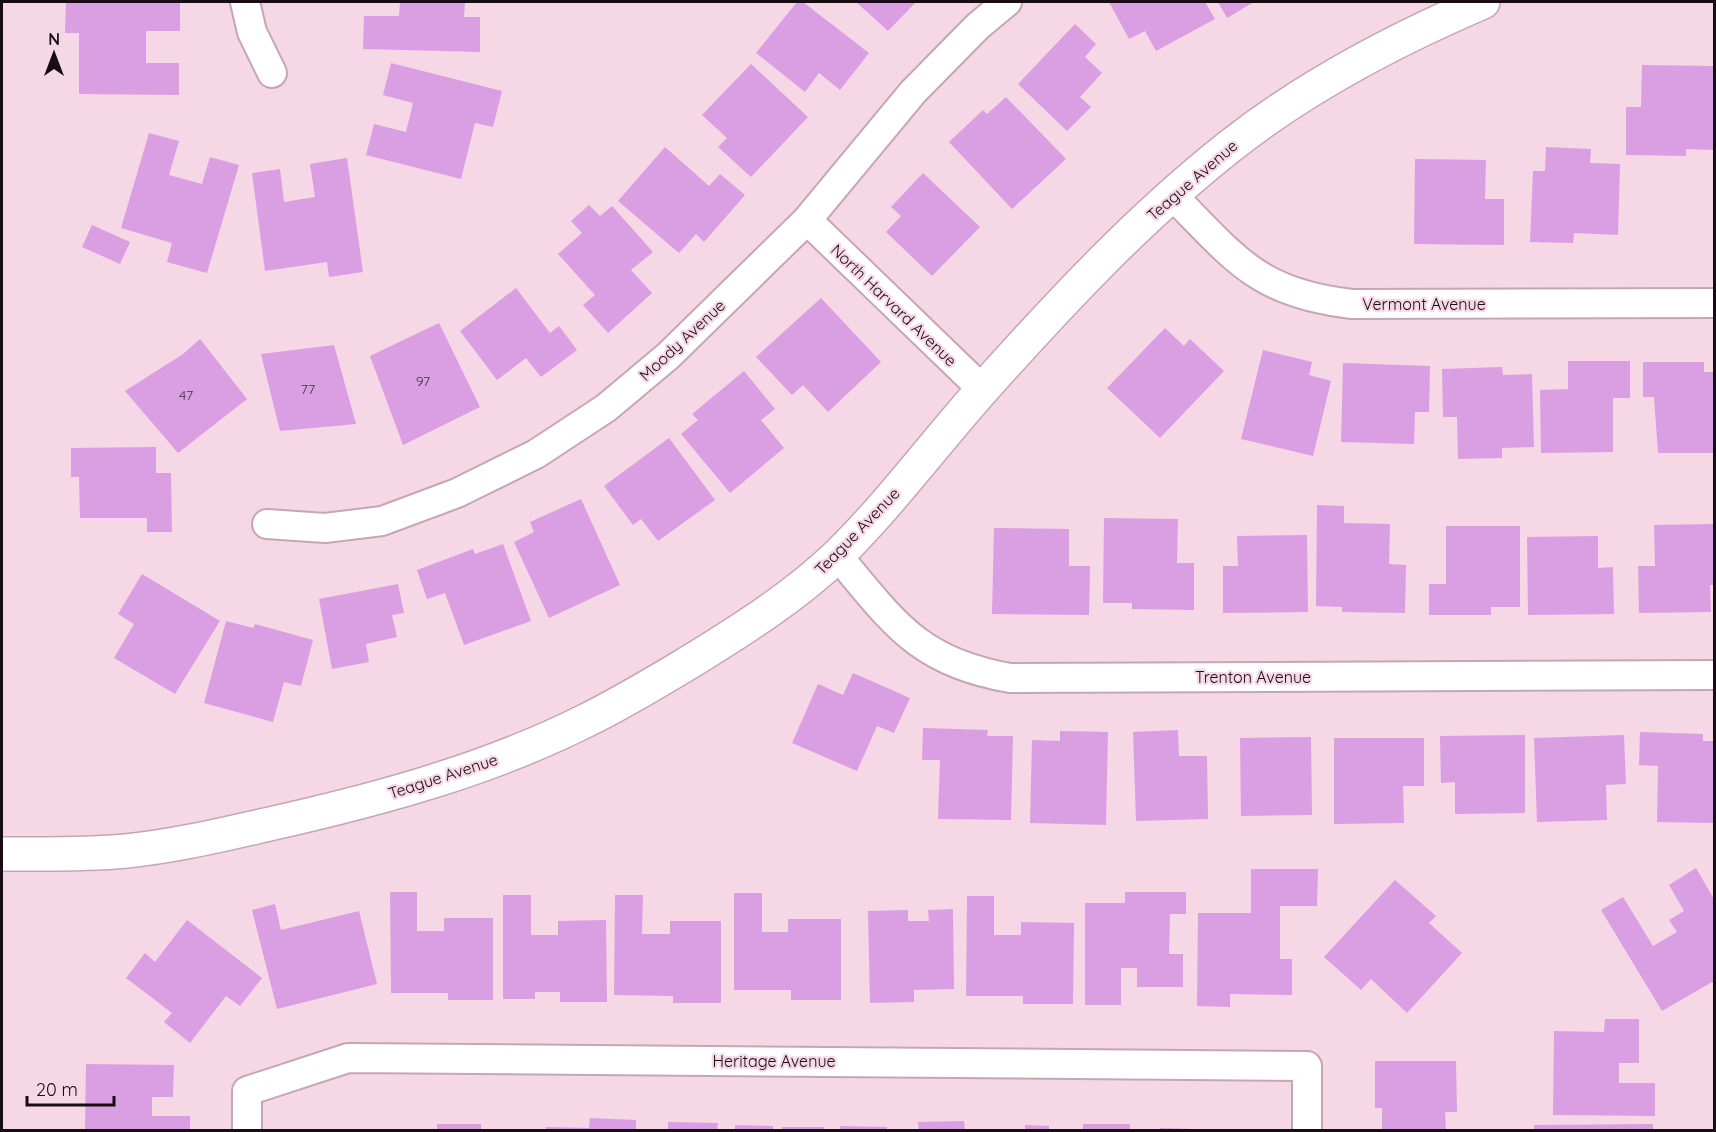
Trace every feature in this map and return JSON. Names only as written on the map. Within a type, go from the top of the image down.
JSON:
[{"type":"street","points":[[245,2],[252,32],[272,73]]},
{"type":"street","name":"Moody Avenue","points":[[267,524],[325,528],[382,521],[457,494],[536,454],[606,408],[668,356],[807,220],[913,92],[978,26],[1007,2]]},
{"type":"street","name":"Teague Avenue","points":[[2,854],[125,851],[178,844],[394,794],[495,760],[587,720],[652,684],[735,634],[783,600],[837,555],[907,478],[982,389],[1171,194],[1233,144],[1293,101],[1421,29],[1483,2]]},
{"type":"street","name":"Vermont Avenue","points":[[1171,194],[1243,266],[1270,283],[1314,300],[1352,304],[1714,303]]},
{"type":"street","name":"North Harvard Avenue","points":[[807,220],[982,389]]},
{"type":"street","name":"Trenton Avenue","points":[[837,555],[892,620],[914,640],[943,659],[975,672],[1010,678],[1714,675]]},
{"type":"street","name":"Heritage Avenue","points":[[247,1131],[246,1091],[348,1058],[1307,1066],[1307,1131]]},
{"type":"building","points":[[66,2],[180,2],[180,31],[146,31],[146,63],[179,63],[179,95],[79,94],[79,33],[65,33]]},
{"type":"building","points":[[400,2],[465,2],[464,17],[480,17],[480,52],[363,49],[364,16],[399,16]]},
{"type":"building","points":[[797,2],[803,2],[869,53],[840,90],[819,73],[805,92],[756,53]]},
{"type":"building","points":[[856,2],[916,2],[888,31]]},
{"type":"building","points":[[1109,2],[1205,2],[1215,19],[1156,51],[1145,31],[1129,39]]},
{"type":"building","points":[[1218,2],[1254,2],[1227,18]]},
{"type":"building","points":[[1075,24],[1096,44],[1085,57],[1102,73],[1080,97],[1091,107],[1067,131],[1018,84]]},
{"type":"building","points":[[391,63],[502,91],[493,127],[475,123],[461,179],[366,155],[374,124],[406,132],[413,103],[383,95]]},
{"type":"building","points":[[751,64],[808,117],[751,177],[718,147],[727,138],[702,115]]},
{"type":"building","points":[[1642,65],[1714,66],[1714,150],[1686,149],[1686,156],[1626,155],[1626,107],[1641,107]]},
{"type":"building","points":[[1006,97],[1066,159],[1012,209],[949,142],[983,110],[987,114]]},
{"type":"building","points":[[149,133],[179,141],[169,175],[202,184],[210,157],[239,165],[207,273],[167,262],[172,243],[121,228]]},
{"type":"building","points":[[665,147],[709,186],[720,174],[745,195],[704,242],[696,234],[679,253],[618,201]]},
{"type":"building","points":[[1546,147],[1591,149],[1590,163],[1620,164],[1618,235],[1574,233],[1573,243],[1530,242],[1533,171],[1545,171]]},
{"type":"building","points":[[347,158],[363,272],[329,277],[327,262],[265,271],[252,173],[280,169],[284,202],[315,197],[310,164]]},
{"type":"building","points":[[1415,159],[1486,160],[1485,199],[1504,199],[1504,245],[1414,244]]},
{"type":"building","points":[[923,173],[980,227],[932,276],[886,232],[901,216],[891,207]]},
{"type":"building","points":[[589,205],[600,216],[612,206],[653,252],[631,270],[652,293],[608,333],[583,305],[595,295],[558,254],[582,233],[571,221]]},
{"type":"building","points":[[92,225],[130,242],[120,264],[82,247]]},
{"type":"building","points":[[516,288],[550,333],[559,326],[577,350],[541,377],[526,358],[497,380],[460,331]]},
{"type":"building","points":[[821,298],[881,362],[828,412],[803,385],[792,395],[756,357]]},
{"type":"building","points":[[439,323],[480,407],[403,445],[370,356]]},
{"type":"building","points":[[1165,328],[1184,346],[1190,339],[1224,371],[1160,438],[1107,388]]},
{"type":"building","points":[[200,339],[247,399],[178,453],[125,391],[183,354]]},
{"type":"building","points":[[334,345],[356,424],[280,431],[261,354]]},
{"type":"building","points":[[1263,350],[1312,362],[1309,375],[1331,381],[1313,456],[1241,439]]},
{"type":"building","points":[[1568,361],[1630,361],[1630,398],[1613,398],[1613,452],[1541,453],[1540,390],[1568,389]]},
{"type":"building","points":[[1643,362],[1704,362],[1704,372],[1714,372],[1714,453],[1658,453],[1654,397],[1643,397]]},
{"type":"building","points":[[1343,363],[1430,366],[1429,412],[1415,412],[1414,444],[1341,442]]},
{"type":"building","points":[[1502,367],[1503,375],[1532,374],[1534,447],[1502,448],[1502,458],[1458,459],[1457,417],[1443,417],[1442,369]]},
{"type":"building","points":[[744,371],[775,409],[761,420],[784,448],[730,493],[681,434],[698,420],[692,414]]},
{"type":"building","points":[[669,438],[715,500],[658,541],[641,519],[633,525],[604,486]]},
{"type":"building","points":[[156,447],[156,473],[171,473],[172,532],[147,532],[147,518],[80,518],[79,477],[71,477],[71,448]]},
{"type":"building","points":[[581,499],[620,585],[549,618],[514,542],[534,532],[530,522]]},
{"type":"building","points":[[1317,505],[1344,506],[1344,523],[1390,524],[1389,564],[1406,565],[1405,613],[1342,612],[1342,607],[1316,606]]},
{"type":"building","points":[[1104,518],[1178,519],[1177,563],[1194,563],[1194,610],[1132,609],[1132,603],[1103,603]]},
{"type":"building","points":[[1714,524],[1714,585],[1710,585],[1711,612],[1639,613],[1638,566],[1655,566],[1654,525]]},
{"type":"building","points":[[1446,526],[1520,526],[1520,607],[1491,607],[1491,615],[1429,615],[1429,584],[1446,584]]},
{"type":"building","points":[[994,528],[1069,529],[1069,566],[1090,566],[1089,615],[992,614]]},
{"type":"building","points":[[1307,535],[1308,612],[1223,613],[1223,566],[1238,566],[1237,536]]},
{"type":"building","points":[[1598,536],[1598,568],[1613,567],[1614,614],[1528,615],[1527,537]]},
{"type":"building","points":[[503,544],[531,621],[464,645],[445,593],[427,599],[417,570],[473,549],[475,554]]},
{"type":"building","points":[[142,574],[220,621],[175,694],[114,658],[134,624],[118,614]]},
{"type":"building","points":[[398,584],[404,613],[392,615],[397,637],[366,644],[369,662],[332,669],[319,599]]},
{"type":"building","points":[[226,621],[253,628],[255,624],[313,640],[301,686],[284,682],[273,722],[204,703]]},
{"type":"building","points":[[853,673],[910,698],[894,733],[877,726],[857,771],[792,743],[818,684],[843,695]]},
{"type":"building","points":[[923,728],[988,730],[987,736],[1013,736],[1011,820],[938,819],[940,760],[922,760]]},
{"type":"building","points":[[1178,730],[1179,756],[1207,756],[1208,819],[1136,821],[1133,732]]},
{"type":"building","points":[[1060,731],[1108,732],[1106,825],[1030,823],[1032,740],[1060,741]]},
{"type":"building","points":[[1640,732],[1703,734],[1703,741],[1714,741],[1714,823],[1657,822],[1658,766],[1639,765]]},
{"type":"building","points":[[1525,735],[1525,813],[1455,814],[1455,782],[1441,783],[1440,736]]},
{"type":"building","points":[[1624,735],[1626,784],[1606,785],[1607,820],[1537,822],[1534,738]]},
{"type":"building","points":[[1311,737],[1312,815],[1241,816],[1240,738]]},
{"type":"building","points":[[1334,738],[1424,738],[1424,786],[1403,786],[1404,823],[1334,824]]},
{"type":"building","points":[[1696,868],[1714,899],[1714,985],[1712,982],[1662,1011],[1601,910],[1623,897],[1653,946],[1677,932],[1669,920],[1684,911],[1669,885]]},
{"type":"building","points":[[1251,869],[1318,869],[1317,906],[1280,906],[1280,959],[1292,959],[1292,995],[1230,994],[1230,1007],[1197,1006],[1198,913],[1251,913]]},
{"type":"building","points":[[1395,880],[1436,916],[1429,923],[1462,953],[1407,1013],[1371,979],[1361,990],[1324,957]]},
{"type":"building","points":[[390,892],[417,892],[417,931],[444,931],[444,918],[493,918],[493,1000],[448,1000],[448,993],[391,993]]},
{"type":"building","points":[[1125,892],[1186,892],[1186,914],[1170,914],[1169,954],[1183,954],[1183,987],[1137,987],[1137,968],[1121,968],[1121,1005],[1085,1005],[1085,903],[1125,903]]},
{"type":"building","points":[[734,893],[762,893],[762,932],[788,932],[788,919],[841,919],[841,1000],[791,1000],[791,990],[734,990]]},
{"type":"building","points":[[503,895],[531,895],[531,935],[558,935],[558,921],[606,920],[607,1002],[560,1002],[560,992],[535,992],[535,999],[503,999]]},
{"type":"building","points":[[615,895],[643,895],[642,934],[670,934],[670,921],[721,921],[721,1003],[673,1003],[673,996],[614,995]]},
{"type":"building","points":[[967,896],[994,896],[994,935],[1021,935],[1021,922],[1074,923],[1073,1004],[1023,1004],[1023,996],[966,996]]},
{"type":"building","points":[[275,904],[281,930],[359,911],[377,984],[277,1009],[252,910]]},
{"type":"building","points":[[953,909],[954,989],[914,990],[914,1002],[870,1003],[868,911],[908,910],[908,921],[929,921],[928,910]]},
{"type":"building","points":[[187,920],[262,978],[240,1006],[226,996],[190,1043],[164,1022],[172,1013],[126,978],[145,953],[155,962]]},
{"type":"building","points":[[1605,1019],[1639,1019],[1639,1063],[1619,1063],[1619,1083],[1655,1083],[1655,1116],[1553,1115],[1554,1031],[1604,1032]]},
{"type":"building","points":[[1375,1061],[1456,1061],[1457,1112],[1445,1112],[1446,1130],[1382,1130],[1382,1108],[1375,1108]]},
{"type":"building","points":[[86,1064],[174,1065],[173,1097],[152,1097],[152,1116],[190,1116],[190,1130],[85,1130]]},
{"type":"building","points":[[590,1118],[636,1120],[636,1130],[546,1130],[546,1127],[589,1128]]},
{"type":"building","points":[[964,1121],[965,1130],[919,1130],[918,1122]]},
{"type":"building","points":[[668,1122],[718,1123],[717,1130],[668,1130]]},
{"type":"building","points":[[437,1124],[481,1124],[481,1130],[437,1130]]},
{"type":"building","points":[[1083,1124],[1130,1124],[1130,1130],[1083,1130]]},
{"type":"building","points":[[1653,1124],[1653,1130],[1534,1130],[1534,1125]]},
{"type":"building","points":[[735,1125],[773,1126],[773,1130],[735,1130]]},
{"type":"building","points":[[1025,1125],[1049,1126],[1049,1130],[1025,1130]]},
{"type":"building","points":[[840,1126],[887,1127],[887,1130],[840,1130]]},
{"type":"building","points":[[782,1127],[824,1127],[824,1130],[782,1130]]},
{"type":"building","points":[[1160,1128],[1194,1129],[1194,1130],[1160,1130]]}]
